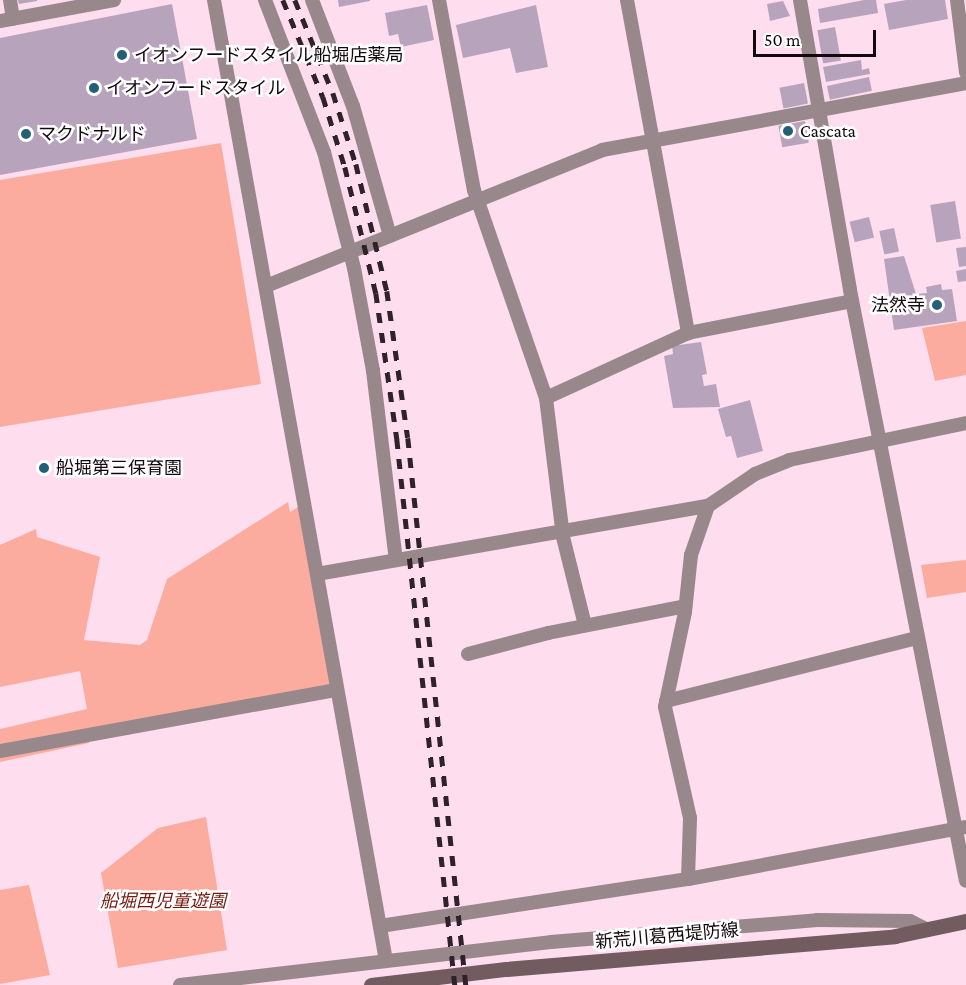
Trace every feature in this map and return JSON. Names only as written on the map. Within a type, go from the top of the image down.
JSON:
[{"type":"main road","name":"新荒川葛西堤防線","points":[[371,985],[506,969],[895,936],[966,921]]},
{"type":"street","points":[[10,0],[7,20],[114,0]]},
{"type":"street","points":[[214,0],[386,961]]},
{"type":"street","points":[[265,0],[324,152],[350,253],[373,371],[396,560]]},
{"type":"street","points":[[312,0],[353,106],[390,236]]},
{"type":"street","points":[[439,0],[477,201],[546,398],[563,529],[585,626]]},
{"type":"street","points":[[627,0],[688,333]]},
{"type":"street","points":[[800,0],[852,301],[917,638],[961,829],[966,881]]},
{"type":"street","points":[[957,0],[966,72]]},
{"type":"street","points":[[266,286],[602,150],[966,83]]},
{"type":"street","points":[[546,398],[688,333],[852,301]]},
{"type":"street","points":[[317,574],[563,529],[708,506],[755,474],[789,460],[966,423]]},
{"type":"street","points":[[688,879],[690,818],[670,736],[666,701],[685,606],[691,555],[708,506]]},
{"type":"street","points":[[468,654],[585,626],[685,606]]},
{"type":"street","points":[[666,701],[917,638]]},
{"type":"street","points":[[0,751],[338,690]]},
{"type":"street","points":[[380,926],[688,879],[961,829]]},
{"type":"street","points":[[180,985],[386,961],[817,920],[910,921],[928,930]]},
{"type":"green space","points":[[221,143],[261,384],[0,427],[0,180]]},
{"type":"green space","points":[[966,321],[966,375],[935,381],[922,328]]},
{"type":"green space","points":[[288,502],[290,512],[304,503],[337,690],[90,730],[89,743],[0,762],[0,729],[87,709],[80,671],[0,687],[0,545],[36,529],[37,537],[100,557],[84,640],[140,645],[147,640],[167,579]]},
{"type":"green space","points":[[966,560],[966,592],[927,598],[921,565]]},
{"type":"green space","name":"船堀西児童遊園","points":[[206,817],[227,950],[118,968],[101,873],[158,828]]},
{"type":"green space","points":[[29,885],[50,975],[0,984],[0,890]]},
{"type":"building","points":[[18,0],[37,0],[37,1],[19,4]]},
{"type":"building","points":[[338,0],[370,0],[370,1],[339,7]]},
{"type":"building","points":[[864,0],[876,0],[878,13],[820,23],[818,9]]},
{"type":"building","points":[[906,0],[945,0],[948,19],[889,30],[884,4]]},
{"type":"building","points":[[783,1],[790,16],[770,21],[767,4]]},
{"type":"building","name":"イオンフードスタイル","points":[[172,4],[197,139],[0,175],[0,38]]},
{"type":"building","points":[[427,5],[434,40],[401,47],[398,34],[389,36],[385,13]]},
{"type":"building","points":[[536,5],[548,67],[516,73],[510,48],[463,58],[456,25]]},
{"type":"building","points":[[835,27],[841,60],[823,64],[817,30]]},
{"type":"building","points":[[861,60],[862,70],[869,68],[870,74],[826,82],[823,67]]},
{"type":"building","points":[[869,77],[872,91],[830,100],[827,86]]},
{"type":"building","points":[[804,83],[808,104],[783,108],[779,88]]},
{"type":"building","points":[[805,121],[809,143],[782,147],[778,126]]},
{"type":"building","points":[[955,201],[961,239],[936,242],[930,205]]},
{"type":"building","points":[[869,217],[874,237],[855,242],[850,222]]},
{"type":"building","points":[[894,228],[899,251],[884,255],[879,231]]},
{"type":"building","points":[[966,247],[966,266],[959,267],[956,248]]},
{"type":"building","points":[[904,256],[916,294],[927,293],[926,287],[941,284],[942,290],[952,289],[957,321],[894,330],[884,259]]},
{"type":"building","points":[[966,269],[966,281],[958,282],[956,271]]},
{"type":"building","points":[[701,342],[707,374],[702,375],[704,386],[716,384],[720,407],[673,408],[664,356],[673,354],[672,346]]},
{"type":"building","points":[[750,400],[763,451],[737,458],[731,436],[726,437],[718,409]]},
{"type":"railway","points":[[283,0],[323,97],[345,167],[376,293],[397,439],[455,985]]},
{"type":"railway","points":[[295,0],[333,93],[356,164],[387,291],[408,438],[466,985]]},
{"type":"place","name":"イオンフードスタイル船堀店薬局","points":[[122,55]]},
{"type":"place","name":"イオンフードスタイル","points":[[94,88]]},
{"type":"place","name":"Cascata","points":[[788,131]]},
{"type":"place","name":"マクドナルド","points":[[26,134]]},
{"type":"place","name":"法然寺","points":[[937,305]]},
{"type":"place","name":"船堀第三保育園","points":[[44,468]]}]
